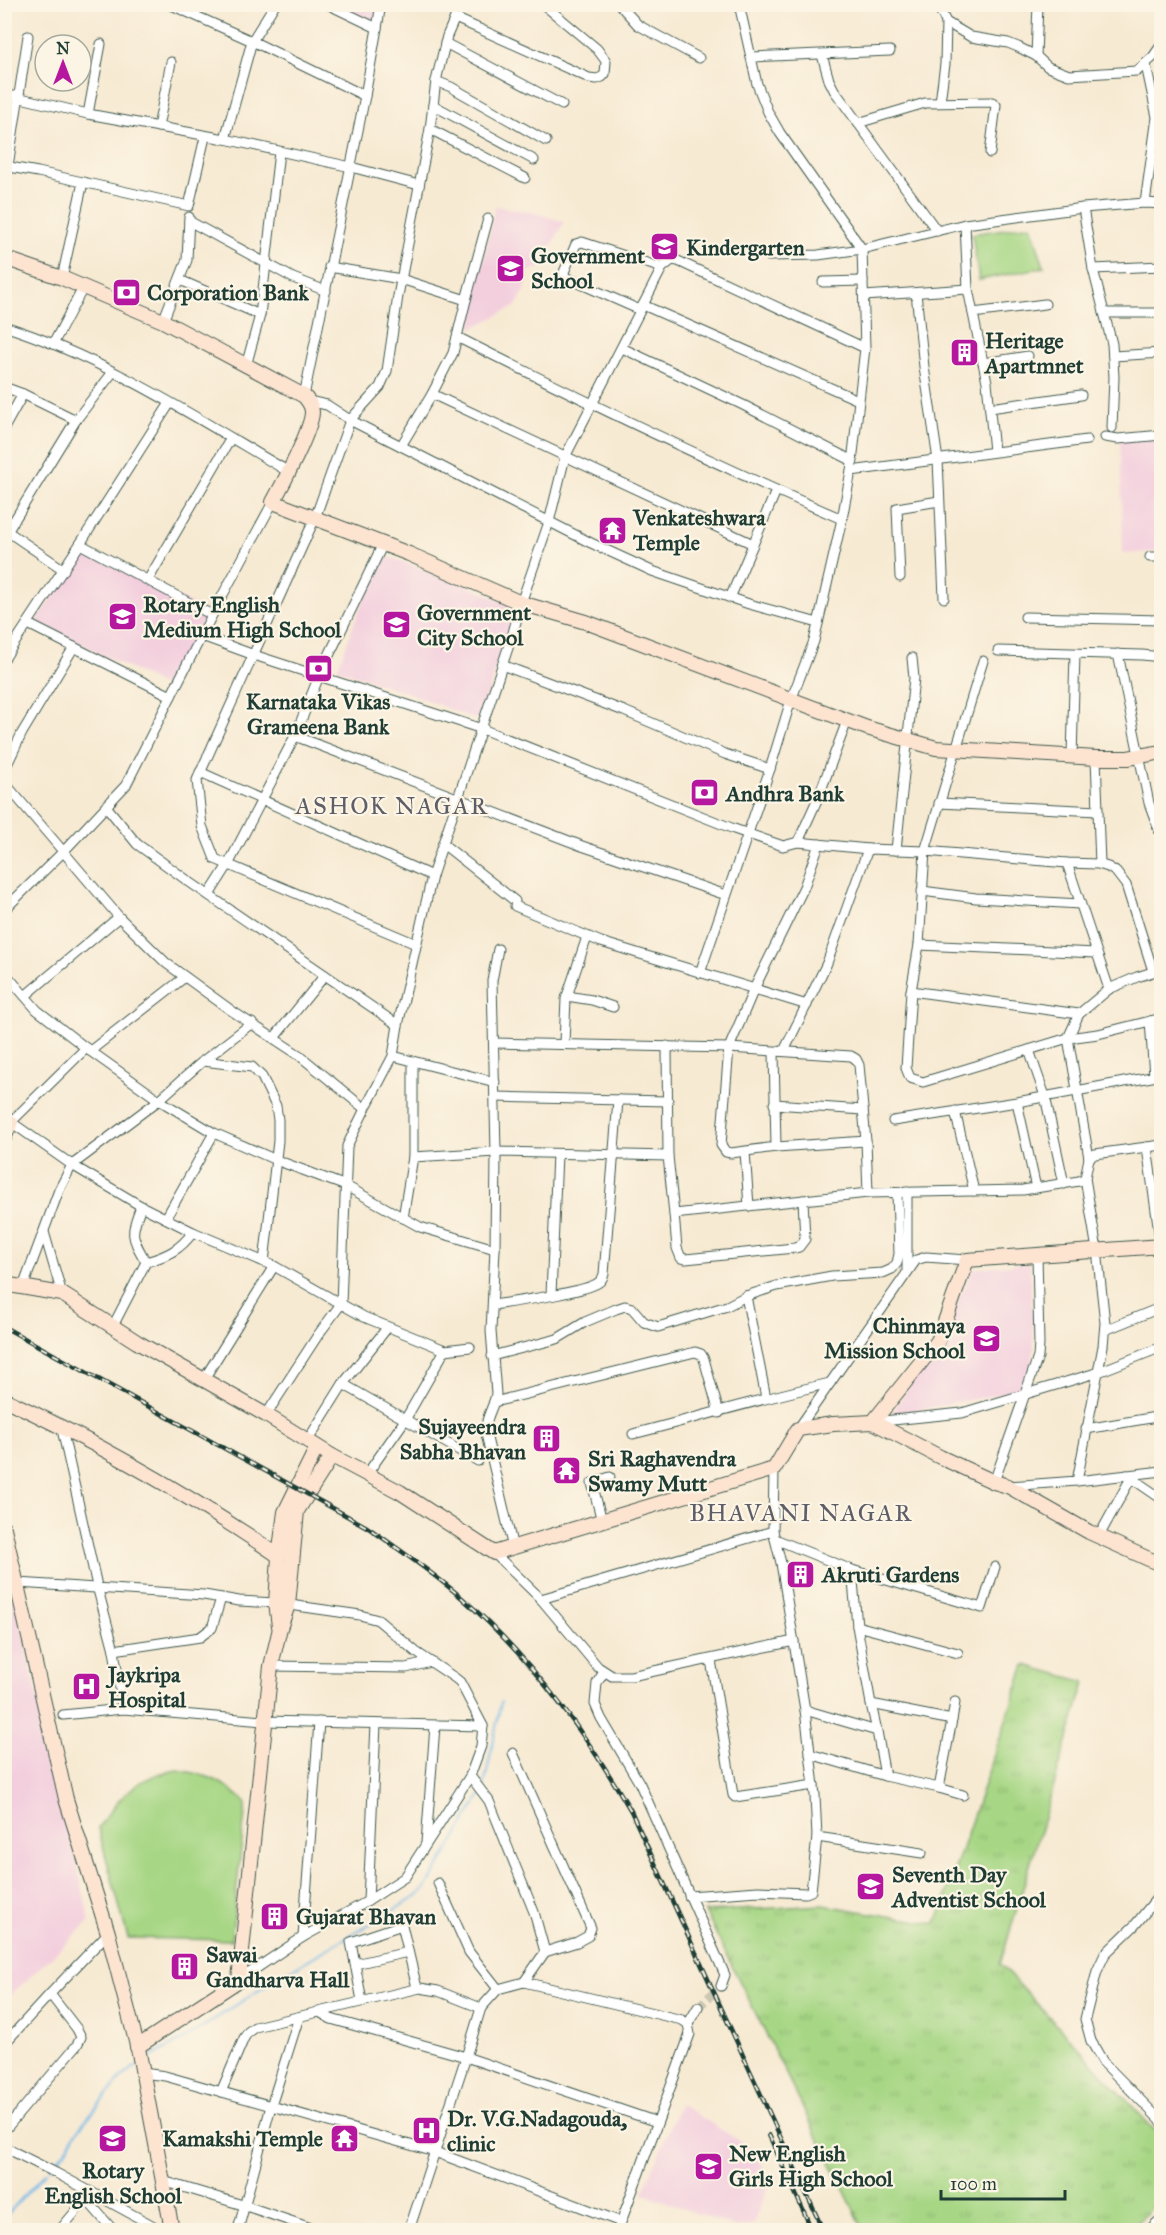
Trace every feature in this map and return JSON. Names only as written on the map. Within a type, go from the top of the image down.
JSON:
[{"type":"street","points":[[169,4],[365,96]]},
{"type":"street","points":[[225,139],[252,41],[275,4]]},
{"type":"street","points":[[327,4],[377,28]]},
{"type":"street","points":[[4,910],[126,785],[289,472],[312,415],[311,405],[306,398],[329,267],[365,96],[381,4]]},
{"type":"street","points":[[417,944],[215,859],[202,826],[197,780],[315,518],[350,420],[380,387],[387,371],[401,279],[430,129],[436,81],[445,43],[461,4]]},
{"type":"street","points":[[455,18],[573,72],[597,79],[602,77],[605,74],[606,61],[597,49],[543,4]]},
{"type":"street","points":[[619,4],[638,25],[699,58]]},
{"type":"street","points":[[739,4],[761,98],[780,133],[861,249],[859,323],[865,325]]},
{"type":"street","points":[[937,4],[946,22],[945,64],[940,102]]},
{"type":"street","points":[[1036,56],[1038,4]]},
{"type":"street","points":[[946,22],[971,37],[1008,43],[1036,56],[1048,67],[1069,75],[1137,71],[1146,65],[1161,44]]},
{"type":"street","points":[[4,192],[28,36]]},
{"type":"street","points":[[445,43],[562,105]]},
{"type":"street","points":[[88,114],[101,45]]},
{"type":"street","points":[[750,57],[890,51]]},
{"type":"street","points":[[822,54],[829,80],[937,231]]},
{"type":"street","points":[[158,127],[171,62]]},
{"type":"street","points":[[1145,203],[1156,117],[1146,65]]},
{"type":"street","points":[[436,81],[451,87],[546,141]]},
{"type":"street","points":[[4,94],[88,114],[225,139],[351,166],[419,185]]},
{"type":"street","points":[[858,123],[925,103],[995,103],[990,153]]},
{"type":"street","points":[[433,105],[534,160]]},
{"type":"street","points":[[430,129],[525,178]]},
{"type":"street","points":[[162,321],[187,260],[189,206],[205,137]]},
{"type":"street","points":[[246,366],[260,315],[279,152]]},
{"type":"street","points":[[7,166],[189,206]]},
{"type":"street","points":[[62,278],[83,182]]},
{"type":"street","points":[[769,256],[818,255],[861,249],[965,224],[1083,208],[1145,203],[1161,204]]},
{"type":"street","points":[[1083,208],[1113,356],[1112,428]]},
{"type":"street","points":[[401,446],[453,353],[488,219]]},
{"type":"street","points":[[189,221],[293,278],[326,291]]},
{"type":"street","points":[[965,224],[968,289],[983,363],[994,451]]},
{"type":"street","points":[[662,268],[582,242],[576,244],[564,272],[565,277],[642,307],[858,400]]},
{"type":"street","points":[[4,258],[62,278],[162,321],[306,398],[327,405],[350,420],[549,522],[652,571],[730,598],[819,623]]},
{"type":"street","points":[[266,1415],[341,1304],[347,1146],[393,1056],[432,876],[513,633],[520,603],[549,522],[565,457],[662,268],[672,260],[678,261],[865,348]]},
{"type":"street","points":[[1094,269],[1161,266]]},
{"type":"street","points":[[329,267],[401,279],[466,300]]},
{"type":"street","points":[[180,280],[246,311],[260,315]]},
{"type":"street","points":[[823,282],[861,281]]},
{"type":"street","points":[[700,973],[819,623],[852,466],[865,348],[864,296],[861,281]]},
{"type":"street","points":[[53,344],[83,288]]},
{"type":"street","points":[[864,296],[968,289]]},
{"type":"street","points":[[916,293],[938,460],[944,598]]},
{"type":"street","points":[[973,313],[1045,304]]},
{"type":"street","points":[[1104,313],[1161,313]]},
{"type":"street","points":[[4,326],[53,344],[114,372],[289,472]]},
{"type":"street","points":[[457,337],[591,404],[776,491],[842,519]]},
{"type":"street","points":[[622,348],[743,405],[852,466],[938,460],[1087,440]]},
{"type":"street","points":[[1113,356],[1161,354]]},
{"type":"street","points":[[983,363],[1028,356]]},
{"type":"street","points":[[63,570],[6,532],[76,420],[114,372]]},
{"type":"street","points":[[4,387],[76,420]]},
{"type":"street","points":[[4,429],[23,394]]},
{"type":"street","points":[[432,394],[753,544]]},
{"type":"street","points":[[990,408],[1081,396]]},
{"type":"street","points":[[4,659],[170,403]]},
{"type":"street","points":[[1105,437],[1118,439],[1161,435]]},
{"type":"street","points":[[148,580],[231,438]]},
{"type":"street","points":[[730,598],[776,491]]},
{"type":"street","points":[[900,577],[897,508],[939,501]]},
{"type":"street","points":[[273,502],[383,544],[520,603],[586,622],[847,721],[907,740],[936,748],[1096,758],[1140,756],[1161,752]]},
{"type":"street","points":[[80,544],[213,615]]},
{"type":"street","points":[[209,895],[228,865],[295,736],[319,676],[383,544]]},
{"type":"street","points":[[1150,557],[1161,557]]},
{"type":"street","points":[[1025,617],[1161,620]]},
{"type":"street","points":[[28,624],[171,696]]},
{"type":"street","points":[[202,636],[254,656],[482,729],[747,834],[783,846],[798,842],[1067,864],[1100,864],[1116,872],[1126,885],[1157,970],[1110,989],[1079,1014],[1068,1038],[1089,1158],[1084,1178],[1097,1250],[1105,1330],[1077,1481]]},
{"type":"street","points":[[4,771],[22,733],[74,647]]},
{"type":"street","points":[[998,651],[1161,657]]},
{"type":"street","points":[[1072,756],[1075,654]]},
{"type":"street","points":[[1118,654],[1149,803],[1161,838]]},
{"type":"street","points":[[898,850],[914,678],[912,658]]},
{"type":"street","points":[[983,661],[922,851],[919,945],[911,991],[906,1068],[913,1080],[927,1081],[1068,1038],[1098,1034],[1161,1018]]},
{"type":"street","points":[[502,664],[624,711],[725,754],[770,769]]},
{"type":"street","points":[[798,842],[814,808],[847,721]]},
{"type":"street","points":[[295,736],[582,846],[726,895]]},
{"type":"street","points":[[1096,758],[1100,864]]},
{"type":"street","points":[[200,772],[432,876]]},
{"type":"street","points":[[4,782],[118,917],[166,963],[299,1055],[365,1109]]},
{"type":"street","points":[[939,803],[1098,811]]},
{"type":"street","points":[[106,806],[137,844],[398,1025]]},
{"type":"street","points":[[443,844],[515,904],[587,937],[807,1005]]},
{"type":"street","points":[[819,844],[804,887],[754,989],[729,1048],[721,1145],[726,1152],[745,1152],[776,1146],[866,1141]]},
{"type":"street","points":[[776,1146],[774,1104],[779,1052],[807,1005],[827,963],[868,849]]},
{"type":"street","points":[[1067,864],[1110,989]]},
{"type":"street","points":[[922,891],[976,898],[1080,904]]},
{"type":"street","points":[[25,996],[118,917]]},
{"type":"street","points":[[564,1043],[567,996],[587,937]]},
{"type":"street","points":[[919,945],[1096,953]]},
{"type":"street","points":[[498,949],[492,981],[496,1152],[492,1356],[496,1385],[494,1402],[485,1422],[513,1548]]},
{"type":"street","points":[[4,972],[37,1010],[88,1050],[159,1100],[214,1133],[276,1160],[346,1186],[403,1218],[435,1232],[495,1250]]},
{"type":"street","points":[[274,1038],[325,975]]},
{"type":"street","points":[[4,1138],[8,1120],[88,1050],[185,977]]},
{"type":"street","points":[[911,991],[1079,1014]]},
{"type":"street","points":[[567,996],[592,1000],[613,1007]]},
{"type":"street","points":[[893,1121],[1017,1102],[1077,1089],[1158,1076],[1150,1021]]},
{"type":"street","points":[[23,1287],[59,1190],[72,1166],[159,1100],[203,1061],[252,1023]]},
{"type":"street","points":[[494,1042],[729,1048],[851,1056],[859,1065],[868,1193]]},
{"type":"street","points":[[667,1046],[668,1156],[677,1248],[681,1258],[799,1247],[805,1239],[803,1200]]},
{"type":"street","points":[[1029,1050],[1045,1096],[1064,1184]]},
{"type":"street","points":[[393,1056],[495,1082]]},
{"type":"street","points":[[203,1061],[252,1067],[262,1077],[273,1099],[278,1120],[269,1264],[204,1379]]},
{"type":"street","points":[[403,1218],[413,1156],[413,1062]]},
{"type":"street","points":[[495,1097],[668,1101]]},
{"type":"street","points":[[493,1305],[551,1295],[592,1286],[600,1282],[604,1275],[618,1100]]},
{"type":"street","points":[[1017,1102],[1036,1188]]},
{"type":"street","points":[[774,1104],[863,1110]]},
{"type":"street","points":[[954,1111],[974,1191]]},
{"type":"street","points":[[8,1120],[72,1166],[141,1206],[193,1232],[269,1264],[387,1328],[445,1350],[470,1347]]},
{"type":"street","points":[[166,1218],[214,1133]]},
{"type":"street","points":[[1089,1158],[1104,1152],[1161,1145]]},
{"type":"street","points":[[689,1896],[750,1891],[806,1893],[811,1891],[817,1837],[814,1785],[794,1641],[774,1535],[774,1469],[798,1429],[916,1260],[921,1258],[967,1260],[1161,1246],[1147,1147]]},
{"type":"street","points":[[413,1156],[496,1152],[668,1156]]},
{"type":"street","points":[[745,1152],[749,1206]]},
{"type":"street","points":[[551,1295],[557,1154]]},
{"type":"street","points":[[674,1214],[868,1193],[1036,1188],[1079,1181],[1084,1178]]},
{"type":"street","points":[[902,1192],[909,1249],[907,1273]]},
{"type":"street","points":[[492,1356],[556,1340],[585,1322],[621,1307],[632,1308],[644,1322],[658,1327],[727,1306],[746,1296],[777,1286],[832,1276],[873,1275],[892,1269],[897,1263],[899,1254],[902,1192]]},
{"type":"street","points":[[141,1206],[133,1227],[133,1235],[146,1262]]},
{"type":"street","points":[[44,1232],[62,1294]]},
{"type":"street","points":[[112,1326],[146,1262],[174,1252],[193,1232]]},
{"type":"street","points":[[994,1482],[1034,1370],[1039,1344],[1037,1254]]},
{"type":"street","points":[[873,1422],[938,1341],[967,1260]]},
{"type":"street","points":[[4,1284],[62,1294],[332,1456],[400,1492],[494,1553],[541,1599],[604,1672],[612,1676],[631,1676],[794,1641]]},
{"type":"street","points":[[746,1296],[766,1398]]},
{"type":"street","points":[[1105,1330],[1161,1307]]},
{"type":"street","points":[[282,1604],[279,1556],[288,1505],[313,1444],[343,1384],[387,1328]]},
{"type":"street","points":[[798,1429],[962,1413],[1096,1372],[1161,1347]]},
{"type":"street","points":[[367,1474],[405,1420],[445,1350]]},
{"type":"street","points":[[494,1402],[695,1352],[704,1359],[719,1413]]},
{"type":"street","points":[[633,1434],[830,1383]]},
{"type":"street","points":[[343,1384],[477,1461]]},
{"type":"street","points":[[4,1400],[61,1425],[220,1516],[279,1556]]},
{"type":"street","points":[[1086,1429],[1161,1416]]},
{"type":"street","points":[[873,1422],[940,1457],[994,1482],[1008,1486],[1099,1536],[1161,1566]]},
{"type":"street","points":[[61,1425],[97,1587],[114,1650],[123,1709]]},
{"type":"street","points":[[239,1980],[264,1721],[297,1511],[332,1456]]},
{"type":"street","points":[[494,1553],[774,1469]]},
{"type":"street","points":[[1008,1486],[1129,1477],[1161,1471]]},
{"type":"street","points":[[602,1521],[592,1483],[610,1477]]},
{"type":"street","points":[[1129,1477],[1161,1499]]},
{"type":"street","points":[[1099,1536],[1129,1477]]},
{"type":"street","points":[[4,1528],[66,1799],[108,1933],[138,2050],[172,2230]]},
{"type":"street","points":[[541,1599],[774,1535],[852,1570],[982,1608],[995,1567]]},
{"type":"street","points":[[852,1570],[857,1626],[885,1776]]},
{"type":"street","points":[[18,1583],[97,1587],[221,1598],[282,1604],[369,1617],[378,1620],[416,1652],[460,1683],[483,1726],[481,1746],[470,1776],[405,1877],[368,1901],[303,1937],[138,2050]]},
{"type":"street","points":[[114,1650],[200,1637],[212,1628],[221,1598]]},
{"type":"street","points":[[857,1626],[958,1653]]},
{"type":"street","points":[[711,1660],[733,1795],[735,1797],[814,1785]]},
{"type":"street","points":[[271,1666],[406,1668],[431,1662]]},
{"type":"street","points":[[604,1672],[597,1683],[595,1704],[640,1784],[725,1975],[721,1986]]},
{"type":"street","points":[[939,1788],[955,1702]]},
{"type":"street","points":[[871,1704],[952,1720]]},
{"type":"street","points":[[63,1715],[123,1709],[264,1721],[483,1726]]},
{"type":"street","points":[[805,1710],[877,1731]]},
{"type":"street","points":[[303,1937],[319,1722]]},
{"type":"street","points":[[368,1901],[376,1724]]},
{"type":"street","points":[[425,1846],[435,1726]]},
{"type":"street","points":[[513,1754],[591,1928],[588,1936],[583,1940],[545,1952],[524,1982]]},
{"type":"street","points":[[810,1754],[885,1776],[963,1795]]},
{"type":"street","points":[[470,1776],[489,1801],[534,1912],[545,1952]]},
{"type":"street","points":[[817,1837],[922,1853]]},
{"type":"street","points":[[438,1883],[469,1952],[498,1989]]},
{"type":"street","points":[[1161,1892],[1135,1925],[1106,1954],[1097,1971],[1085,2019],[1091,2041],[1103,2062],[1161,2122]]},
{"type":"street","points":[[362,2001],[351,1942],[402,1925],[417,1988]]},
{"type":"street","points":[[4,2044],[108,1933]]},
{"type":"street","points":[[355,1964],[408,1952]]},
{"type":"street","points":[[409,2230],[481,2008],[498,1989],[524,1982],[682,2020],[688,2024]]},
{"type":"street","points":[[221,2092],[248,2032],[255,2027],[321,2013],[417,1988],[438,1991],[481,2008]]},
{"type":"street","points":[[4,2131],[77,2045],[81,2037],[50,1994]]},
{"type":"street","points":[[143,2072],[165,2076],[435,2152],[620,2226],[690,2034],[688,2024],[698,2007]]},
{"type":"street","points":[[321,2013],[331,2019],[466,2056],[657,2122]]},
{"type":"street","points":[[238,2230],[271,2106],[299,2017]]},
{"type":"street","points":[[4,2147],[56,2173],[89,2195],[161,2230]]},
{"type":"street","points":[[163,2181],[317,2230]]},
{"type":"street","points":[[60,2230],[89,2195]]},
{"type":"street","points":[[89,2195],[114,2230]]},
{"type":"street","points":[[1149,2230],[1161,2218]]},
{"type":"shaded area","points":[[334,5],[378,5],[376,25]]},
{"type":"shaded area","name":"Government School","points":[[495,206],[535,213],[564,222],[540,268],[529,271],[525,290],[516,306],[471,329],[475,300],[471,278],[482,268]]},
{"type":"shaded area","points":[[1161,435],[1161,551],[1123,554],[1120,437]]},
{"type":"shaded area","name":"Rotary English Medium High School","points":[[83,552],[208,612],[167,687],[36,622]]},
{"type":"shaded area","points":[[381,554],[454,580],[516,607],[479,721],[414,695],[337,669]]},
{"type":"shaded area","name":"Chinmaya Mission School","points":[[1030,1263],[1034,1351],[1025,1389],[891,1415],[946,1326],[973,1269]]},
{"type":"shaded area","points":[[4,1552],[90,1921],[5,2000],[4,2000]]},
{"type":"shaded area","name":"New English Girls High School","points":[[680,2104],[754,2150],[771,2181],[753,2224],[737,2228],[642,2193]]},
{"type":"green space","points":[[1031,225],[1044,267],[979,280],[972,234]]},
{"type":"green space","points":[[1025,1665],[1085,1682],[1000,1964],[1161,2137],[1161,2198],[1131,2230],[864,2230],[705,1912],[823,1905],[936,1924]]},
{"type":"green space","points":[[177,1770],[214,1780],[230,1789],[246,1803],[231,1940],[128,1938],[98,1828],[114,1806],[131,1789],[151,1777]]},
{"type":"waterway","points":[[484,1787],[501,1702]]},
{"type":"waterway","points":[[147,2059],[184,2039],[284,1974],[416,1897],[426,1888],[481,1795]]},
{"type":"waterway","points":[[50,2168],[67,2149],[80,2127],[122,2077],[137,2065]]},
{"type":"waterway","points":[[4,2218],[46,2172]]},
{"type":"tunnel","points":[[698,2007],[721,1986]]},
{"type":"railway","points":[[4,1327],[367,1527],[451,1588],[511,1645],[576,1725],[631,1811],[823,2230]]},
{"type":"railway","points":[[769,2135],[812,2230]]},
{"type":"place","name":"Kindergarten","points":[[665,247]]},
{"type":"place","name":"Government School","points":[[510,268]]},
{"type":"place","name":"Corporation Bank","points":[[126,292]]},
{"type":"place","name":"Heritage Apartmnet","points":[[964,353]]},
{"type":"place","name":"Venkateshwara Temple","points":[[612,530]]},
{"type":"place","name":"Rotary English Medium High School","points":[[122,617]]},
{"type":"place","name":"Government City School","points":[[396,625]]},
{"type":"place","name":"Karnataka Vikas Grameena Bank","points":[[318,669]]},
{"type":"place","name":"Andhra Bank","points":[[705,793]]},
{"type":"place","name":"Chinmaya Mission School","points":[[986,1338]]},
{"type":"place","name":"Sujayeendra Sabha Bhavan","points":[[547,1439]]},
{"type":"place","name":"Sri Raghavendra Swamy Mutt","points":[[567,1471]]},
{"type":"place","name":"Akruti Gardens","points":[[801,1574]]},
{"type":"place","name":"Jaykripa Hospital","points":[[87,1687]]},
{"type":"place","name":"Seventh Day Adventist School","points":[[871,1887]]},
{"type":"place","name":"Gujarat Bhavan","points":[[275,1916]]},
{"type":"place","name":"Sawai Gandharva Hall","points":[[185,1967]]},
{"type":"place","name":"Dr. V.G.Nadagouda, clinic","points":[[426,2131]]},
{"type":"place","name":"Rotary English School","points":[[113,2138]]},
{"type":"place","name":"Kamakshi Temple","points":[[344,2138]]},
{"type":"place","name":"New English Girls High School","points":[[708,2166]]},
{"type":"district","name":"ASHOK NAGAR","points":[[392,806]]},
{"type":"district","name":"BHAVANI NAGAR","points":[[801,1513]]}]
